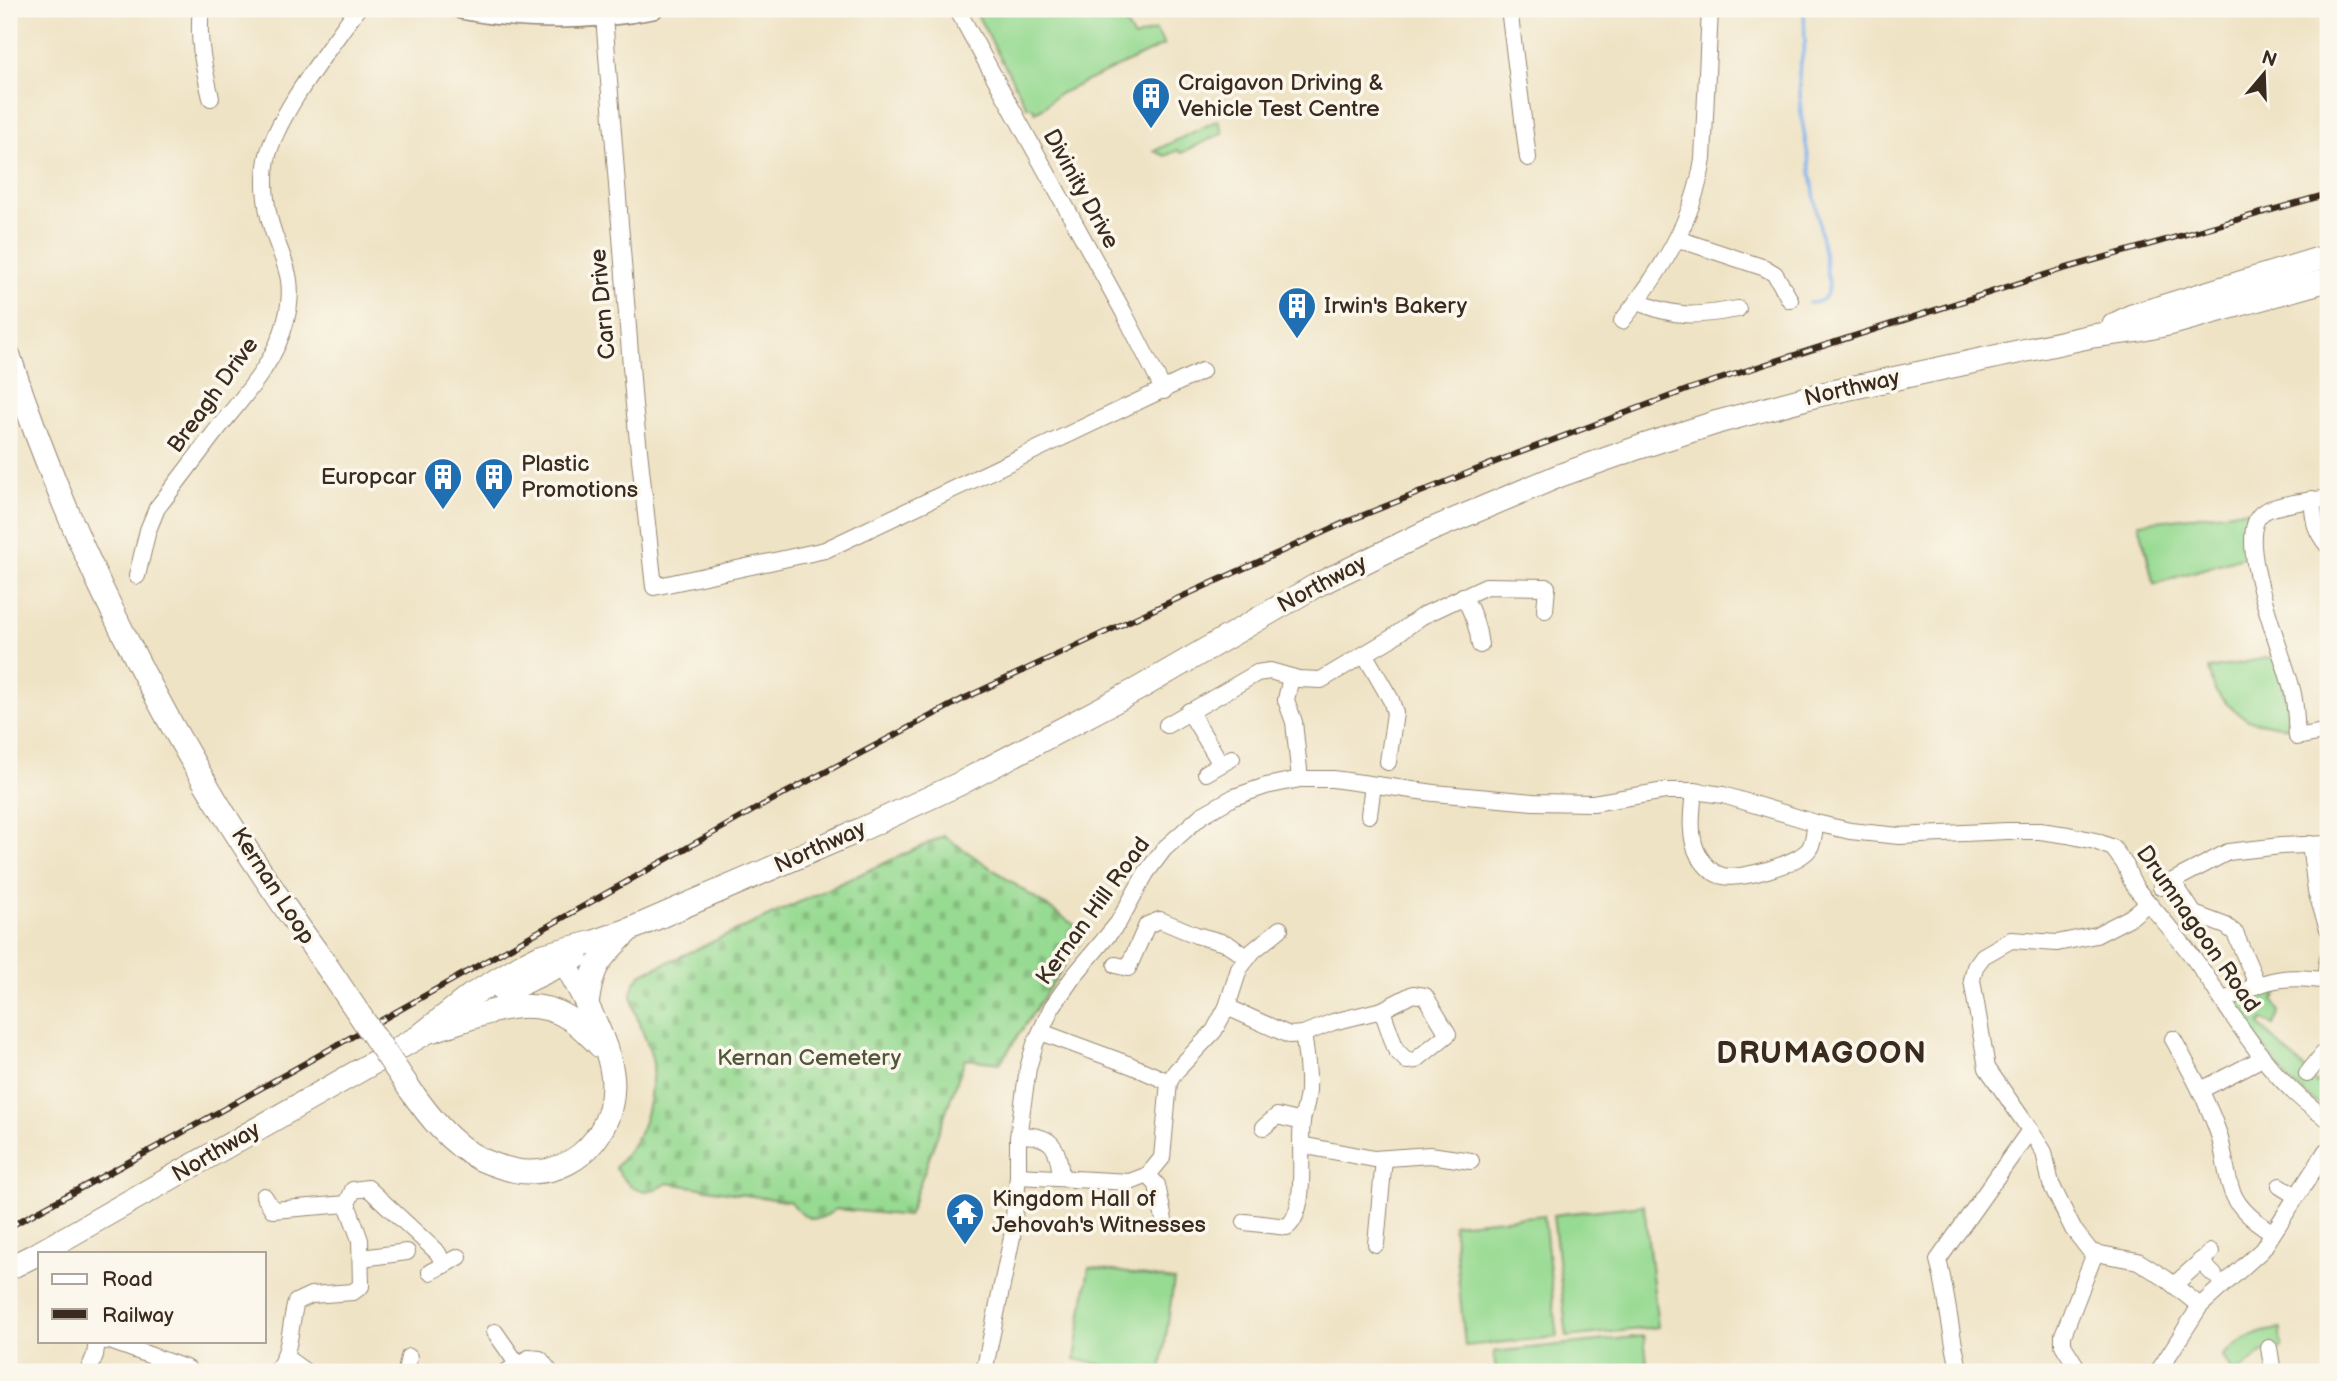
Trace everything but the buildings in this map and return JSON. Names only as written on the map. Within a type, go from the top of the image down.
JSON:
[{"type":"highway","name":"Northway","points":[[2092,336],[2132,316],[2328,256]]},
{"type":"highway","points":[[2132,316],[2153,316],[2177,310],[2328,266]]},
{"type":"highway","name":"Northway","points":[[422,1034],[450,1012],[561,956],[577,957],[594,942],[631,929],[860,830],[959,784],[1138,689],[1315,586],[1495,501],[1640,447],[1718,422],[1836,390],[2092,336],[2173,323],[2323,286]]},
{"type":"highway","name":"Kernan Loop","points":[[9,356],[14,378],[59,494],[105,594],[193,761],[243,843],[428,1115],[453,1140],[479,1158],[508,1169],[531,1172],[552,1170],[570,1162],[589,1147],[602,1131],[610,1111],[613,1089],[607,1054],[587,1005],[561,956]]},
{"type":"highway","points":[[587,1005],[591,977],[596,965],[631,929]]},
{"type":"highway","name":"Northway","points":[[42,1252],[561,956]]},
{"type":"highway","points":[[422,1034],[509,1006],[526,1006],[565,1015],[582,1027],[607,1054]]},
{"type":"highway","name":"Northway","points":[[9,1268],[38,1254]]},
{"type":"main road","points":[[461,9],[479,13],[541,17],[604,16],[653,9]]},
{"type":"street","points":[[201,9],[201,49],[211,98]]},
{"type":"street","name":"Breagh Drive","points":[[137,576],[148,530],[157,508],[260,375],[281,340],[291,289],[289,272],[270,220],[265,195],[267,159],[271,145],[286,117],[357,9]]},
{"type":"street","name":"Divinity Drive","points":[[957,9],[1164,391]]},
{"type":"street","points":[[1509,9],[1528,158]]},
{"type":"street","points":[[1622,321],[1678,239],[1695,198],[1703,159],[1710,9]]},
{"type":"street","name":"Carn Drive","points":[[604,16],[634,405],[654,587],[825,550],[1164,391]]},
{"type":"street","points":[[1678,239],[1765,268],[1775,274],[1790,300]]},
{"type":"street","points":[[1637,301],[1671,313],[1700,316],[1738,309]]},
{"type":"street","points":[[1164,391],[1202,371]]},
{"type":"street","points":[[2328,546],[2314,524],[2320,499],[2263,511],[2255,521],[2252,536],[2262,597],[2281,650],[2293,695],[2297,737],[2328,731]]},
{"type":"street","points":[[1167,725],[1257,673],[1270,671],[1291,677],[1321,680],[1365,655],[1422,615],[1486,586],[1547,587],[1545,610]]},
{"type":"street","points":[[1463,596],[1473,612],[1470,630],[1480,645]]},
{"type":"street","points":[[1365,655],[1391,700],[1395,713],[1390,754],[1408,749]]},
{"type":"street","points":[[1291,677],[1286,699],[1294,722],[1300,779]]},
{"type":"street","points":[[1189,711],[1227,761],[1206,773]]},
{"type":"street","name":"Kernan Hill Road","points":[[984,1372],[1012,1237],[1019,1135],[1028,1068],[1041,1031],[1073,977],[1118,923],[1146,873],[1164,849],[1202,815],[1234,797],[1266,786],[1300,779],[1333,779],[1434,793],[1533,802],[1593,803],[1655,792],[1694,791],[1723,795],[1789,815]]},
{"type":"street","points":[[1369,815],[1373,785]]},
{"type":"street","points":[[1694,791],[1693,831],[1697,853],[1710,870],[1723,876],[1742,876],[1801,856],[1810,848],[1816,823]]},
{"type":"street","name":"Drumnagoon Road","points":[[1789,815],[1850,831],[1899,836],[2040,831],[2095,841],[2113,848],[2126,866],[2131,880],[2197,964],[2262,1056],[2287,1086],[2328,1119]]},
{"type":"street","points":[[2310,844],[2316,891],[2328,929]]},
{"type":"street","points":[[2257,984],[2235,933],[2226,926],[2194,914],[2167,885],[2228,852],[2328,844]]},
{"type":"street","points":[[2094,1256],[2073,1229],[2051,1184],[2043,1152],[1987,1068],[1972,980],[1975,967],[1983,956],[2011,940],[2057,943],[2096,935],[2153,908]]},
{"type":"street","points":[[1116,965],[1128,968],[1147,925],[1160,920],[1196,935],[1228,944],[1247,958]]},
{"type":"street","points":[[1017,1176],[1130,1182],[1148,1175],[1162,1158],[1169,1083],[1176,1071],[1214,1031],[1227,1007],[1239,969],[1247,958],[1280,929]]},
{"type":"street","points":[[2223,1001],[2257,984],[2289,977],[2326,980],[2328,957]]},
{"type":"street","points":[[1227,1007],[1290,1035],[1303,1034],[1333,1022],[1382,1010],[1413,994],[1424,996],[1448,1034],[1416,1060],[1407,1061],[1396,1050],[1382,1010]]},
{"type":"street","points":[[1041,1031],[1169,1083]]},
{"type":"street","points":[[1245,1222],[1287,1227],[1297,1213],[1302,1122],[1308,1091],[1303,1034]]},
{"type":"street","points":[[2174,1040],[2201,1090],[2218,1132],[2230,1187],[2238,1203],[2256,1222],[2272,1232]]},
{"type":"street","points":[[2317,1071],[2326,1051]]},
{"type":"street","points":[[2201,1090],[2262,1056]]},
{"type":"street","points":[[1263,1129],[1277,1116],[1302,1122]]},
{"type":"street","points":[[1960,1372],[1938,1260],[2030,1130]]},
{"type":"street","points":[[1019,1135],[1039,1135],[1047,1139],[1054,1147],[1059,1160],[1061,1177]]},
{"type":"street","points":[[1301,1145],[1358,1157],[1384,1159],[1430,1155],[1471,1161]]},
{"type":"street","points":[[2158,1372],[2200,1306],[2262,1250],[2326,1152]]},
{"type":"street","points":[[1381,1235],[1384,1159]]},
{"type":"street","points":[[1148,1175],[1157,1185],[1156,1210]]},
{"type":"street","points":[[2280,1186],[2296,1196]]},
{"type":"street","points":[[275,1372],[285,1357],[296,1302],[311,1296],[353,1292],[360,1286],[360,1240],[347,1204],[353,1190],[368,1188],[438,1253],[437,1269],[459,1257]]},
{"type":"street","points":[[264,1196],[273,1210],[347,1204]]},
{"type":"street","points":[[362,1258],[407,1252]]},
{"type":"street","points":[[2078,1369],[2063,1345],[2063,1335],[2095,1253],[2138,1261],[2200,1306]]},
{"type":"street","points":[[2174,1285],[2206,1257],[2214,1275]]},
{"type":"street","points":[[495,1332],[512,1368],[529,1358],[540,1359],[550,1372]]},
{"type":"street","points":[[89,1372],[97,1342]]},
{"type":"street","points":[[113,1342],[188,1369]]},
{"type":"street","points":[[2269,1348],[2273,1372]]},
{"type":"street","points":[[285,1357],[309,1370]]},
{"type":"green space","points":[[974,9],[1117,9],[1134,38],[1156,30],[1164,45],[1057,95],[1035,112],[1032,107],[1027,107]]},
{"type":"green space","points":[[1218,120],[1223,133],[1181,153],[1178,150],[1165,156],[1154,151]]},
{"type":"green space","points":[[2249,510],[2254,516],[2249,555],[2154,584],[2139,523]]},
{"type":"green space","points":[[2278,656],[2291,728],[2248,720],[2215,691],[2209,669]]},
{"type":"green space","name":"Kernan Cemetery","points":[[944,836],[1086,933],[1000,1063],[965,1059],[908,1216],[836,1209],[823,1217],[812,1219],[802,1214],[791,1202],[668,1183],[644,1191],[632,1187],[615,1168],[636,1140],[644,1121],[650,1099],[653,1069],[651,1055],[633,1004],[635,981],[642,974]]},
{"type":"green space","points":[[2279,986],[2276,997],[2273,998],[2279,1012],[2274,1025],[2264,1020],[2260,1024],[2316,1084],[2323,1078],[2328,1081],[2328,1112],[2290,1082],[2235,1009],[2236,1005],[2246,999]]},
{"type":"green space","points":[[1644,1205],[1658,1327],[1567,1337],[1553,1215]]},
{"type":"green space","points":[[1544,1215],[1557,1337],[1465,1346],[1453,1224]]},
{"type":"green space","points":[[1089,1267],[1174,1280],[1161,1372],[1131,1372],[1075,1359]]},
{"type":"green space","points":[[2281,1329],[2282,1347],[2279,1350],[2265,1351],[2237,1372],[2234,1372],[2222,1356],[2249,1337]]},
{"type":"green space","points":[[1644,1336],[1648,1372],[1496,1372],[1494,1352]]},
{"type":"waterway","points":[[1804,9],[1805,42],[1799,72],[1801,114],[1829,283],[1824,298],[1809,303]]},
{"type":"railway","points":[[9,1227],[160,1145],[761,806],[963,699],[1346,522],[1508,457],[1692,388],[2063,269],[2328,194]]},
{"type":"place","name":"Craigavon Driving & Vehicle Test Centre","points":[[1151,130]]},
{"type":"place","name":"Irwin's Bakery","points":[[1297,340]]},
{"type":"place","name":"Europcar","points":[[443,511]]},
{"type":"place","name":"Plastic Promotions","points":[[494,511]]},
{"type":"place","name":"Kingdom Hall of Jehovah's Witnesses","points":[[965,1246]]},
{"type":"district","name":"DRUMAGOON","points":[[1822,1054]]}]
